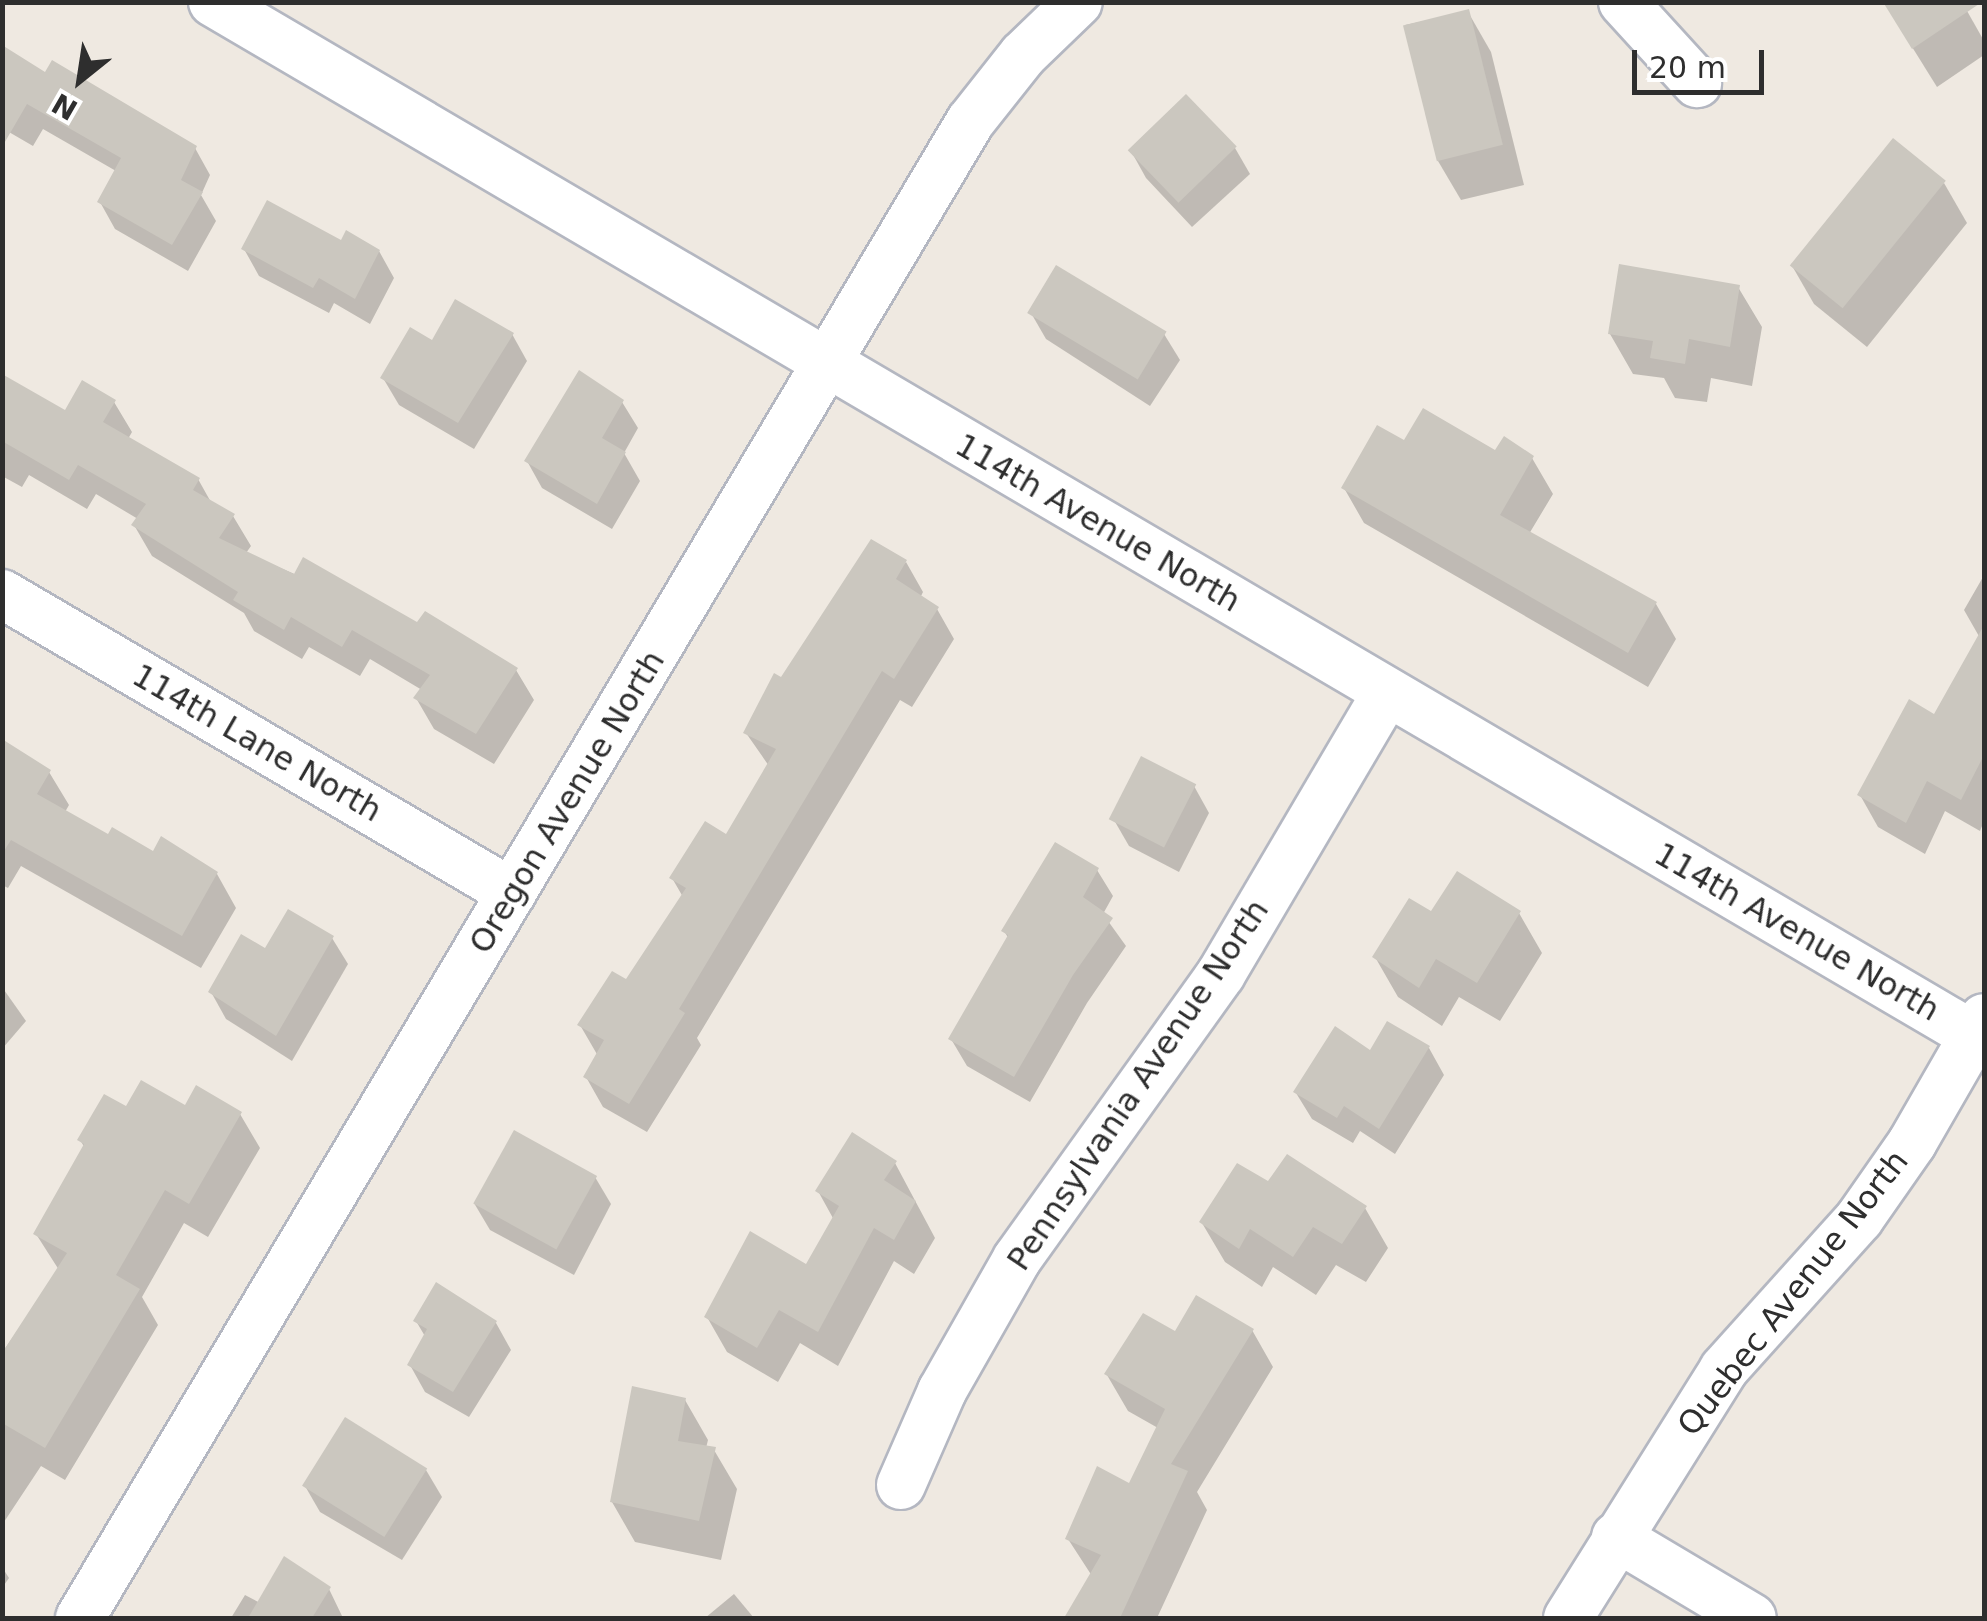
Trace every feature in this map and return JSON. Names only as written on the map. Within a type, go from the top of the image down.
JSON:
[{"type":"street","name":"Oregon Avenue North","points":[[80,1618],[970,122],[1023,54],[1078,2]]},
{"type":"street","points":[[1623,2],[1697,84]]},
{"type":"street","name":"114th Avenue North","points":[[233,8],[828,365],[1386,692],[1981,1032]]},
{"type":"street","name":"114th Lane North","points":[[2,594],[512,893]]},
{"type":"street","name":"Pennsylvania Avenue North","points":[[901,1485],[942,1391],[1018,1258],[1221,974],[1386,692]]},
{"type":"street","name":"Quebec Avenue North","points":[[1568,1618],[1724,1369],[1859,1220],[1981,1032]]},
{"type":"street","points":[[1616,1537],[1752,1618]]},
{"type":"building","points":[[1883,2],[1982,2],[1912,49]]},
{"type":"building","points":[[1469,9],[1503,145],[1437,161],[1403,25]]},
{"type":"building","points":[[2,45],[45,72],[52,60],[197,146],[181,180],[203,192],[172,245],[97,202],[121,158],[27,104],[2,147]]},
{"type":"building","points":[[1186,94],[1237,147],[1178,203],[1128,150]]},
{"type":"building","points":[[1893,138],[1946,181],[1843,308],[1790,265]]},
{"type":"building","points":[[267,200],[341,240],[346,230],[380,250],[355,299],[319,278],[313,288],[241,249]]},
{"type":"building","points":[[1619,264],[1740,285],[1730,347],[1689,339],[1685,364],[1650,358],[1653,341],[1608,334]]},
{"type":"building","points":[[1056,265],[1167,331],[1138,379],[1027,313]]},
{"type":"building","points":[[455,299],[514,333],[458,423],[380,378],[410,327],[432,340]]},
{"type":"building","points":[[579,370],[624,400],[602,438],[626,452],[597,504],[524,461]]},
{"type":"building","points":[[2,374],[65,410],[82,380],[116,400],[103,422],[200,478],[193,490],[235,514],[219,538],[294,574],[303,557],[417,622],[425,611],[518,668],[476,734],[413,698],[430,675],[352,630],[342,647],[291,617],[284,630],[233,600],[238,592],[131,525],[146,504],[78,465],[69,480],[2,441]]},
{"type":"building","points":[[1423,408],[1495,450],[1504,436],[1534,456],[1500,515],[1657,602],[1628,653],[1341,488],[1377,425],[1404,440]]},
{"type":"building","points":[[871,539],[907,560],[896,579],[939,607],[894,679],[882,671],[679,1009],[685,1013],[629,1104],[583,1077],[604,1040],[577,1025],[612,971],[626,979],[686,888],[669,878],[705,821],[726,834],[776,749],[743,733],[774,673],[781,677]]},
{"type":"building","points":[[1984,625],[1984,755],[1961,800],[1927,781],[1906,823],[1857,795],[1909,699],[1934,714]]},
{"type":"building","points":[[2,739],[51,770],[37,794],[108,834],[112,827],[153,851],[161,836],[218,872],[182,936],[11,840],[2,854]]},
{"type":"building","points":[[1141,756],[1196,784],[1164,847],[1109,819]]},
{"type":"building","points":[[1055,842],[1099,868],[1083,897],[1113,918],[1073,975],[1014,1077],[948,1039],[1008,935],[1001,931]]},
{"type":"building","points":[[1457,871],[1521,911],[1477,983],[1436,959],[1419,988],[1372,957],[1409,898],[1431,911]]},
{"type":"building","points":[[288,909],[334,936],[276,1036],[208,992],[241,934],[265,948]]},
{"type":"building","points":[[1387,1021],[1430,1046],[1379,1129],[1344,1106],[1337,1118],[1293,1092],[1335,1026],[1370,1050]]},
{"type":"building","points":[[141,1080],[185,1105],[196,1085],[242,1112],[189,1204],[165,1190],[116,1275],[140,1289],[45,1448],[2,1423],[2,1353],[67,1253],[33,1234],[84,1144],[77,1140],[104,1094],[126,1106]]},
{"type":"building","points":[[514,1130],[597,1176],[556,1250],[473,1203]]},
{"type":"building","points":[[852,1132],[897,1161],[884,1180],[916,1201],[894,1240],[874,1228],[818,1332],[779,1310],[757,1348],[704,1317],[750,1231],[806,1264],[839,1206],[815,1191]]},
{"type":"building","points":[[1287,1154],[1367,1206],[1342,1244],[1313,1227],[1293,1257],[1250,1229],[1239,1249],[1199,1222],[1237,1163],[1268,1181]]},
{"type":"building","points":[[436,1282],[497,1321],[453,1392],[407,1365],[427,1329],[413,1321]]},
{"type":"building","points":[[1196,1295],[1254,1329],[1171,1464],[1188,1471],[1120,1618],[1064,1618],[1101,1555],[1065,1539],[1097,1466],[1129,1483],[1165,1409],[1104,1374],[1143,1313],[1175,1331]]},
{"type":"building","points":[[632,1386],[686,1398],[678,1441],[716,1447],[699,1521],[610,1502]]},
{"type":"building","points":[[345,1417],[427,1468],[384,1537],[302,1486]]},
{"type":"building","points":[[284,1556],[331,1587],[312,1618],[248,1618]]}]
